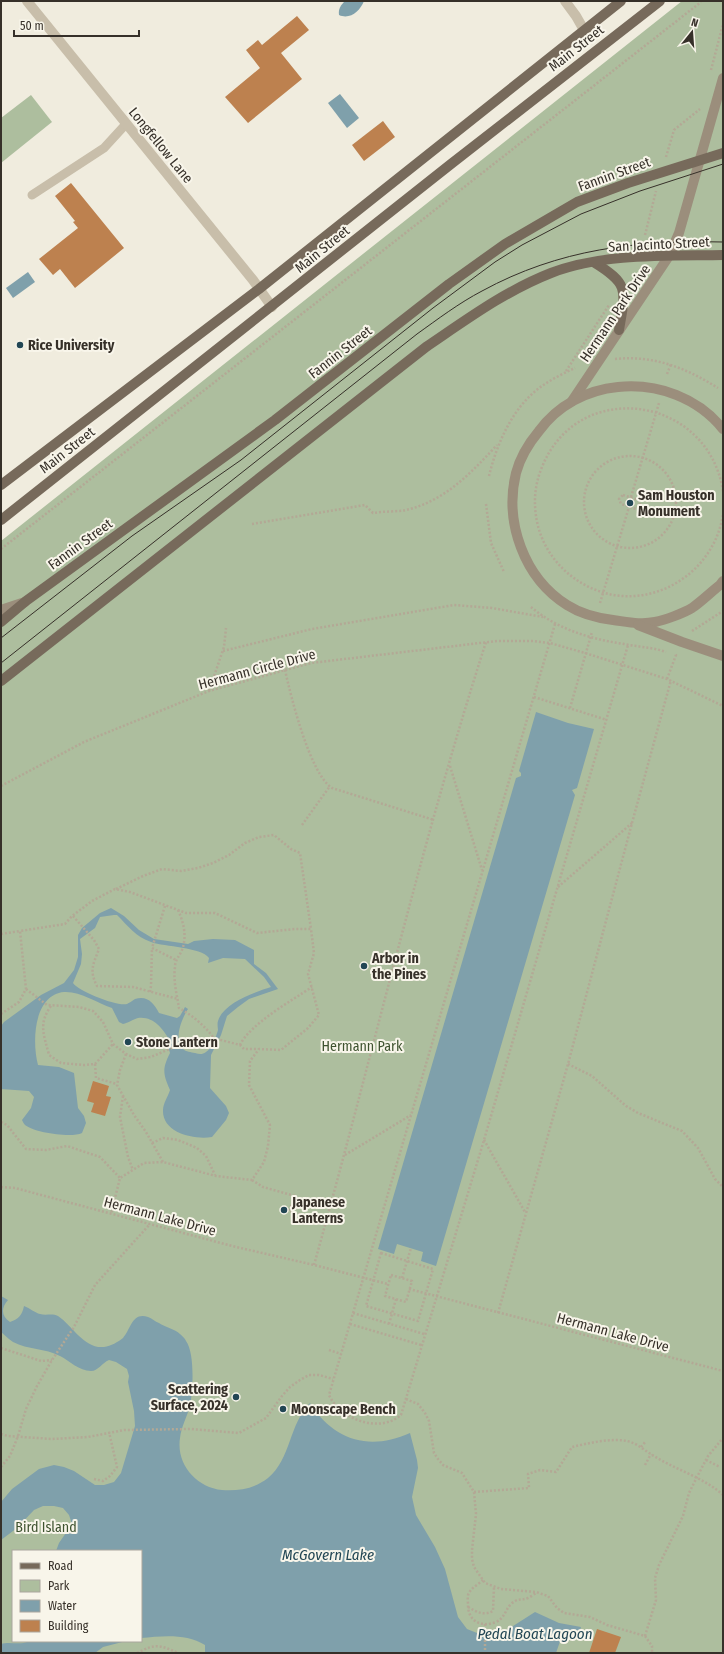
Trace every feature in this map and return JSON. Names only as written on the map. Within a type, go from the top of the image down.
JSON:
[{"type":"main road","name":"Main Street","points":[[1,486],[259,289],[621,1]]},
{"type":"main road","name":"Main Street","points":[[1,520],[451,164],[660,1]]},
{"type":"main road","name":"Fannin Street","points":[[1,622],[26,601],[275,420],[449,284],[505,244],[577,202],[628,183],[723,153]]},
{"type":"main road","name":"San Jacinto Street","points":[[1,681],[426,347],[498,298],[552,273],[595,262],[619,258],[723,255]]},
{"type":"main road","points":[[595,262],[608,271],[622,285],[624,293],[619,330]]},
{"type":"street","name":"Longfellow Lane","points":[[27,1],[272,307]]},
{"type":"street","points":[[565,1],[584,30]]},
{"type":"street","name":"Hermann Park Drive","points":[[572,400],[669,256],[679,233],[723,78]]},
{"type":"street","points":[[723,429],[715,419],[692,402],[663,390],[634,385],[602,389],[572,400],[547,420],[528,444],[516,473],[512,507],[517,541],[532,572],[562,602],[596,618],[636,624],[723,656]]},
{"type":"street","points":[[636,624],[656,621],[691,608],[723,581]]},
{"type":"street","points":[[1,610],[26,601]]},
{"type":"lane","points":[[32,195],[104,148],[126,124]]},
{"type":"path","points":[[1,549],[701,2]]},
{"type":"path","points":[[709,77],[723,24]]},
{"type":"path","points":[[666,158],[674,130],[702,107]]},
{"type":"path","points":[[645,236],[656,191]]},
{"type":"path","points":[[565,373],[612,300]]},
{"type":"path","points":[[611,359],[643,358],[671,364],[698,376],[718,388]]},
{"type":"path","points":[[668,374],[671,364]]},
{"type":"path","points":[[489,476],[497,445],[510,421],[524,403],[541,386],[575,368]]},
{"type":"path","points":[[631,497],[660,401]]},
{"type":"path","points":[[723,491],[717,467],[703,443],[683,425],[656,412],[633,408],[616,409],[599,413],[583,420],[569,429],[547,456],[538,479],[535,496],[539,530],[548,550],[555,560],[580,583],[603,593],[622,596],[640,596],[658,592],[683,580],[697,568],[708,554],[717,538],[723,514]]},
{"type":"path","points":[[252,524],[365,506],[373,513],[406,510],[444,495],[458,485],[497,445]]},
{"type":"path","points":[[632,456],[643,458],[655,463],[671,480],[677,504],[670,526],[662,536],[652,543],[641,547],[629,548],[606,542],[589,524],[583,501],[585,489],[590,478],[598,468],[608,461],[620,457],[632,456]]},
{"type":"path","points":[[624,495],[631,497],[639,500],[640,505],[636,509],[621,504],[619,499],[624,495]]},
{"type":"path","points":[[486,504],[491,543],[504,572]]},
{"type":"path","points":[[600,603],[629,506]]},
{"type":"path","points":[[223,651],[312,629],[454,605],[492,608],[544,617]]},
{"type":"path","points":[[531,607],[555,624],[590,637],[628,645],[653,648],[676,655],[667,679]]},
{"type":"path","points":[[688,633],[723,611]]},
{"type":"path","points":[[555,624],[329,1395],[332,1402],[339,1409],[357,1420],[379,1422],[396,1419],[401,1415],[424,1334],[484,1140],[628,645]]},
{"type":"path","points":[[209,691],[223,651],[226,628]]},
{"type":"path","points":[[570,708],[592,632]]},
{"type":"path","name":"Hermann Circle Drive","points":[[1,786],[84,742],[209,691],[311,663],[486,642],[533,641],[550,643],[671,680],[723,706]]},
{"type":"path","points":[[314,1265],[345,1155],[391,973],[486,642]]},
{"type":"path","points":[[285,670],[305,739],[322,777],[330,786],[434,820]]},
{"type":"path","points":[[498,1313],[525,1212],[568,1064],[671,680]]},
{"type":"path","points":[[534,697],[606,720]]},
{"type":"path","points":[[450,766],[482,870]]},
{"type":"path","points":[[302,825],[330,786]]},
{"type":"path","points":[[558,887],[632,823]]},
{"type":"path","points":[[1,934],[65,924],[72,916],[92,901],[143,876],[162,869],[180,871],[198,868],[213,863],[229,855],[245,843],[258,837],[274,835],[290,849],[300,853],[314,953],[308,974],[319,1015],[308,1028],[281,1050],[244,1049],[240,1046],[213,1038],[196,1042],[188,1041],[143,1059],[136,1059],[126,1054],[113,1044],[103,1022],[93,1012],[79,1007],[47,1005],[26,989]]},
{"type":"path","points":[[115,889],[130,892],[165,906],[186,912],[215,913],[257,933],[311,929]]},
{"type":"path","points":[[150,992],[152,986],[152,946],[165,906]]},
{"type":"path","points":[[178,910],[184,922],[184,942],[182,950],[176,960],[175,982],[179,1008],[206,1028],[213,1038]]},
{"type":"path","points":[[72,916],[99,949],[91,970],[96,986],[133,987],[178,999]]},
{"type":"path","points":[[1,1014],[19,1002],[26,989],[20,931]]},
{"type":"path","points":[[152,946],[176,960]]},
{"type":"path","points":[[371,968],[391,973]]},
{"type":"path","points":[[240,1046],[243,1039],[262,1021],[312,987]]},
{"type":"path","points":[[51,1006],[44,1016],[42,1029],[49,1055],[61,1063],[84,1065],[95,1064],[113,1044]]},
{"type":"path","points":[[252,1180],[264,1162],[268,1146],[270,1125],[249,1085],[250,1061],[259,1049]]},
{"type":"path","points":[[126,1054],[117,1084],[163,1162]]},
{"type":"path","points":[[95,1064],[96,1078],[117,1084]]},
{"type":"path","points":[[568,1064],[592,1076],[626,1106],[638,1113],[682,1132],[698,1148],[715,1179],[723,1188]]},
{"type":"path","points":[[123,1096],[120,1117],[128,1157],[134,1170]]},
{"type":"path","points":[[345,1155],[412,1115]]},
{"type":"path","points":[[1,1122],[7,1125],[26,1149],[46,1150],[67,1146],[100,1157],[120,1178]]},
{"type":"path","points":[[152,1143],[163,1138],[178,1140],[197,1148],[206,1156],[216,1176]]},
{"type":"path","points":[[484,1140],[525,1212]]},
{"type":"path","points":[[111,1214],[120,1178],[144,1163],[163,1162],[216,1176],[252,1180],[263,1188],[294,1196],[290,1211],[326,1222]]},
{"type":"path","name":"Hermann Lake Drive","points":[[1,1187],[15,1188],[232,1246],[388,1284]]},
{"type":"path","points":[[1,1467],[10,1456],[26,1409],[54,1356],[74,1327],[95,1285],[150,1224]]},
{"type":"path","points":[[402,1278],[410,1248]]},
{"type":"path","points":[[381,1253],[407,1261],[433,1269],[418,1321],[366,1306],[381,1253]]},
{"type":"path","points":[[391,1274],[412,1281],[406,1302],[385,1296],[388,1284],[391,1274]]},
{"type":"path","name":"Hermann Lake Drive","points":[[409,1289],[723,1371]]},
{"type":"path","points":[[389,1324],[396,1299]]},
{"type":"path","points":[[353,1313],[424,1334]]},
{"type":"path","points":[[350,1324],[421,1345]]},
{"type":"path","points":[[1,1348],[41,1361],[52,1360]]},
{"type":"path","points":[[329,1350],[341,1354]]},
{"type":"path","points":[[1,1434],[8,1436],[52,1439],[88,1437],[124,1430],[191,1429],[239,1432],[266,1418],[290,1387],[300,1380],[309,1376],[319,1375],[333,1379]]},
{"type":"path","points":[[406,1399],[418,1404],[425,1413],[429,1422],[434,1453],[438,1459],[443,1465],[462,1473],[474,1492],[476,1514],[472,1559],[474,1567],[483,1580],[494,1587],[536,1592],[548,1596],[557,1608],[564,1613],[590,1617],[607,1625],[645,1636],[652,1646],[652,1653]]},
{"type":"path","points":[[94,1479],[103,1481],[110,1476],[117,1466],[110,1432]]},
{"type":"path","points":[[645,1636],[656,1600],[655,1578],[658,1565],[684,1516],[689,1493],[706,1460],[723,1438]]},
{"type":"path","points":[[474,1492],[529,1488],[528,1474],[540,1470],[556,1472],[572,1447],[618,1440],[632,1443],[697,1478],[723,1495]]},
{"type":"path","points":[[641,1448],[646,1441]]},
{"type":"path","points":[[645,1465],[651,1454]]},
{"type":"path","points":[[706,1460],[720,1467]]},
{"type":"path","points":[[483,1580],[469,1593],[468,1607],[470,1617],[475,1622],[485,1624],[495,1622],[502,1618],[513,1602],[519,1599],[527,1598],[536,1592]]},
{"type":"path","points":[[468,1607],[480,1613],[488,1614],[493,1611],[494,1587]]},
{"type":"path","points":[[485,1624],[485,1653]]},
{"type":"path","points":[[138,1653],[150,1646],[164,1647],[178,1653]]},
{"type":"green space","name":"Hermann Park","points":[[682,1],[723,1],[723,1653],[1,1653],[1,541]]},
{"type":"green space","points":[[31,95],[52,122],[1,163],[1,118]]},
{"type":"water","points":[[345,1],[364,1],[354,14],[347,16],[339,15],[341,6]]},
{"type":"water","points":[[340,94],[359,118],[347,128],[328,103]]},
{"type":"water","points":[[28,272],[35,282],[13,298],[6,288]]},
{"type":"water","points":[[536,712],[568,723],[594,729],[577,788],[572,790],[575,795],[436,1266],[421,1261],[423,1252],[397,1244],[394,1254],[378,1249],[516,778],[521,776],[519,771]]},
{"type":"water","points":[[111,908],[124,916],[139,930],[154,939],[188,944],[194,941],[213,939],[235,940],[254,950],[254,964],[266,973],[278,989],[249,999],[227,1016],[221,1035],[211,1055],[210,1088],[226,1106],[229,1113],[226,1120],[212,1137],[205,1138],[188,1136],[180,1133],[173,1129],[164,1118],[163,1107],[170,1090],[164,1072],[170,1053],[168,1046],[169,1039],[160,1027],[153,1021],[143,1018],[138,1018],[123,1024],[119,1022],[112,1008],[76,993],[64,992],[54,995],[46,1002],[37,1021],[35,1045],[38,1065],[59,1067],[74,1073],[78,1108],[84,1116],[86,1123],[82,1133],[62,1135],[30,1128],[25,1125],[22,1120],[31,1108],[34,1097],[29,1091],[1,1089],[1,1026],[4,1022],[41,995],[64,983],[74,970],[78,957],[78,935],[82,928],[100,913]],"holes":[[[117,915],[132,931],[146,940],[157,944],[191,949],[205,954],[209,958],[208,963],[223,958],[245,959],[264,977],[271,987],[240,999],[226,1009],[218,1021],[218,1030],[214,1042],[206,1052],[200,1054],[186,1051],[180,1045],[179,1040],[181,1023],[188,1009],[185,1007],[180,1016],[177,1018],[159,1013],[155,1006],[147,999],[139,998],[127,1004],[115,1003],[90,994],[73,983],[81,964],[82,954],[80,939],[95,928],[100,917]]]},
{"type":"water","name":"McGovern Lake","points":[[1,1296],[8,1300],[4,1306],[3,1312],[7,1320],[10,1322],[16,1320],[20,1316],[24,1306],[44,1315],[58,1316],[85,1341],[97,1347],[112,1345],[119,1341],[126,1334],[132,1322],[138,1317],[143,1316],[180,1334],[185,1339],[189,1347],[192,1363],[192,1391],[190,1406],[180,1438],[181,1457],[190,1473],[196,1479],[213,1488],[222,1490],[240,1490],[257,1485],[268,1478],[276,1470],[303,1411],[310,1403],[330,1426],[342,1434],[354,1439],[381,1441],[410,1433],[418,1468],[412,1497],[416,1515],[435,1547],[445,1569],[458,1617],[467,1629],[477,1633],[491,1635],[502,1633],[535,1612],[559,1623],[581,1627],[579,1634],[564,1630],[556,1653],[205,1653],[205,1645],[198,1641],[182,1637],[142,1638],[142,1550],[56,1550],[59,1543],[72,1524],[69,1515],[63,1508],[54,1506],[43,1506],[34,1510],[17,1528],[1,1540],[1,1502],[12,1489],[39,1469],[54,1465],[64,1467],[74,1471],[95,1485],[104,1485],[114,1482],[121,1473],[135,1426],[127,1369],[116,1362],[109,1360],[96,1370],[87,1371],[54,1353],[19,1345],[10,1340],[1,1332]]},
{"type":"water","points":[[122,1642],[103,1647],[95,1653],[1,1653],[1,1644]]},
{"type":"building","points":[[297,16],[309,30],[281,53],[302,79],[248,123],[225,97],[260,68],[246,50],[258,40],[262,45]]},
{"type":"building","points":[[383,121],[395,137],[364,161],[352,145]]},
{"type":"building","points":[[71,183],[124,248],[75,288],[60,269],[53,275],[39,259],[78,228],[73,222],[75,221],[55,196]]},
{"type":"building","points":[[93,1081],[109,1086],[106,1096],[111,1097],[105,1116],[91,1112],[94,1103],[87,1101]]},
{"type":"building","points":[[597,1629],[621,1637],[615,1653],[589,1653]]},
{"type":"tram line","points":[[1,638],[132,536],[241,460],[433,308],[495,262],[522,245],[581,214],[640,191],[723,164]]},
{"type":"tram line","points":[[1,663],[417,334],[473,296],[511,277],[540,265],[599,250],[660,243],[723,242]]},
{"type":"place","name":"Rice University","points":[[20,345]]},
{"type":"place","name":"Sam Houston Monument","points":[[630,503]]},
{"type":"place","name":"Arbor in the Pines","points":[[364,966]]},
{"type":"place","name":"Stone Lantern","points":[[128,1042]]},
{"type":"place","name":"Japanese Lanterns","points":[[284,1210]]},
{"type":"place","name":"Scattering Surface, 2024","points":[[236,1397]]},
{"type":"place","name":"Moonscape Bench","points":[[283,1409]]},
{"type":"park label","name":"Bird Island","points":[[46,1527]]},
{"type":"water label","name":"Pedal Boat Lagoon","points":[[535,1634]]}]
